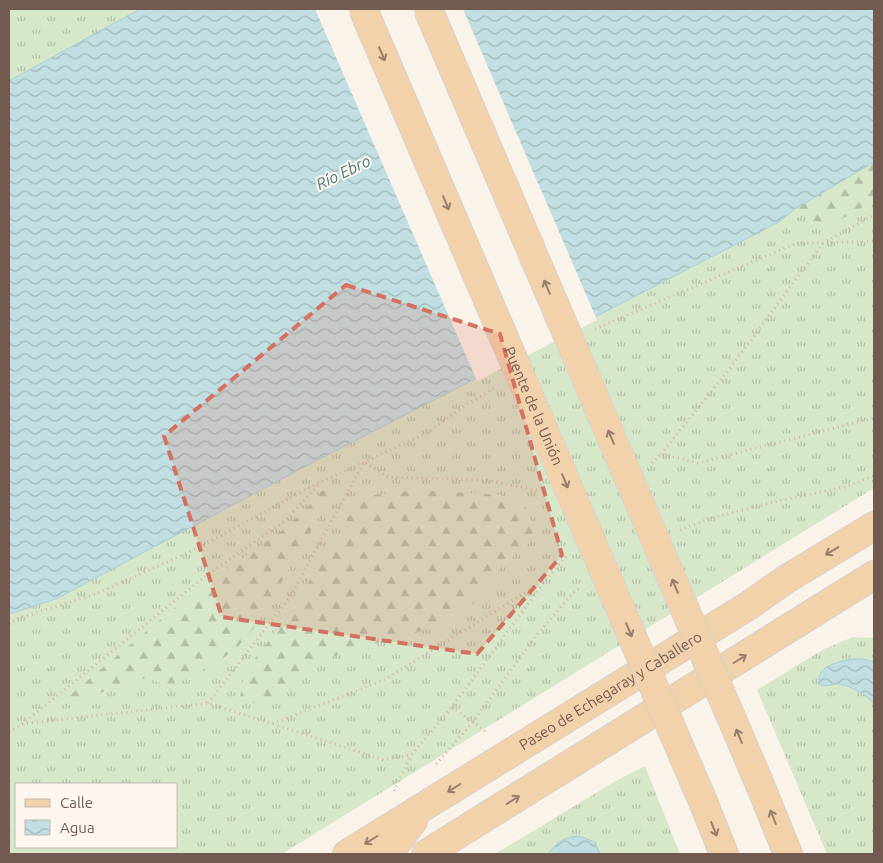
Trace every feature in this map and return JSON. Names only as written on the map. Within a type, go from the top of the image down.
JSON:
[{"type":"main road","name":"Puente de la Unión","points":[[363,9],[724,854]]},
{"type":"main road","points":[[428,9],[788,854]]},
{"type":"main road","name":"Paseo de Echegaray y Caballero","points":[[347,854],[874,526]]},
{"type":"main road","points":[[426,854],[874,575]]},
{"type":"main road","points":[[388,854],[425,806]]},
{"type":"main road","points":[[455,854],[472,826]]},
{"type":"path","points":[[648,467],[661,454],[730,368],[823,243],[874,215]]},
{"type":"path","points":[[603,325],[797,243],[874,241]]},
{"type":"path","points":[[9,624],[19,618],[96,594],[198,548],[321,482],[427,433],[466,405]]},
{"type":"path","points":[[661,454],[698,463],[874,418]]},
{"type":"path","points":[[364,462],[388,477],[486,480]]},
{"type":"path","points":[[208,703],[290,597],[364,462]]},
{"type":"path","points":[[675,532],[711,518],[845,487],[874,476]]},
{"type":"path","points":[[9,732],[22,724],[203,578],[286,520],[321,482]]},
{"type":"path","points":[[391,798],[411,755],[452,707],[546,580],[571,550]]},
{"type":"path","points":[[272,724],[384,680],[546,580]]},
{"type":"path","points":[[433,767],[473,722],[535,637],[580,587]]},
{"type":"path","points":[[22,724],[208,703],[384,760],[411,755]]},
{"type":"path","points":[[452,707],[489,734]]},
{"type":"highlighted area","points":[[346,285],[500,334],[562,555],[477,654],[222,617],[164,436]]},
{"type":"green space","points":[[9,9],[140,9],[9,81]]},
{"type":"green space","points":[[874,162],[874,488],[282,854],[9,854],[9,614],[56,599],[308,465],[779,222],[795,209]]},
{"type":"green space","points":[[874,162],[874,201],[822,230],[795,209]]},
{"type":"green space","points":[[331,485],[324,508],[275,594],[255,627],[234,651],[190,678],[172,684],[146,678],[103,692],[63,701],[190,595],[287,527],[321,492]]},
{"type":"green space","points":[[418,490],[499,495],[523,500],[537,536],[502,566],[479,600],[451,619],[416,633],[353,649],[319,662],[294,682],[260,703],[239,702],[246,669],[263,649],[306,587],[356,505],[375,495]]},
{"type":"green space","points":[[853,637],[874,638],[874,854],[827,854],[757,690],[824,649]]},
{"type":"green space","points":[[645,766],[680,854],[495,854],[614,782]]},
{"type":"water","name":"Río Ebro","points":[[140,9],[874,9],[874,162],[795,209],[779,222],[308,465],[56,599],[9,614],[9,81]]},
{"type":"water","points":[[853,659],[864,659],[874,662],[874,704],[863,694],[848,686],[838,684],[826,686],[819,684],[821,673],[825,669],[835,663]]},
{"type":"water","points":[[578,836],[595,842],[600,854],[548,854],[561,841]]},
{"type":"pier","points":[[315,9],[463,9],[597,320],[477,381]]}]
